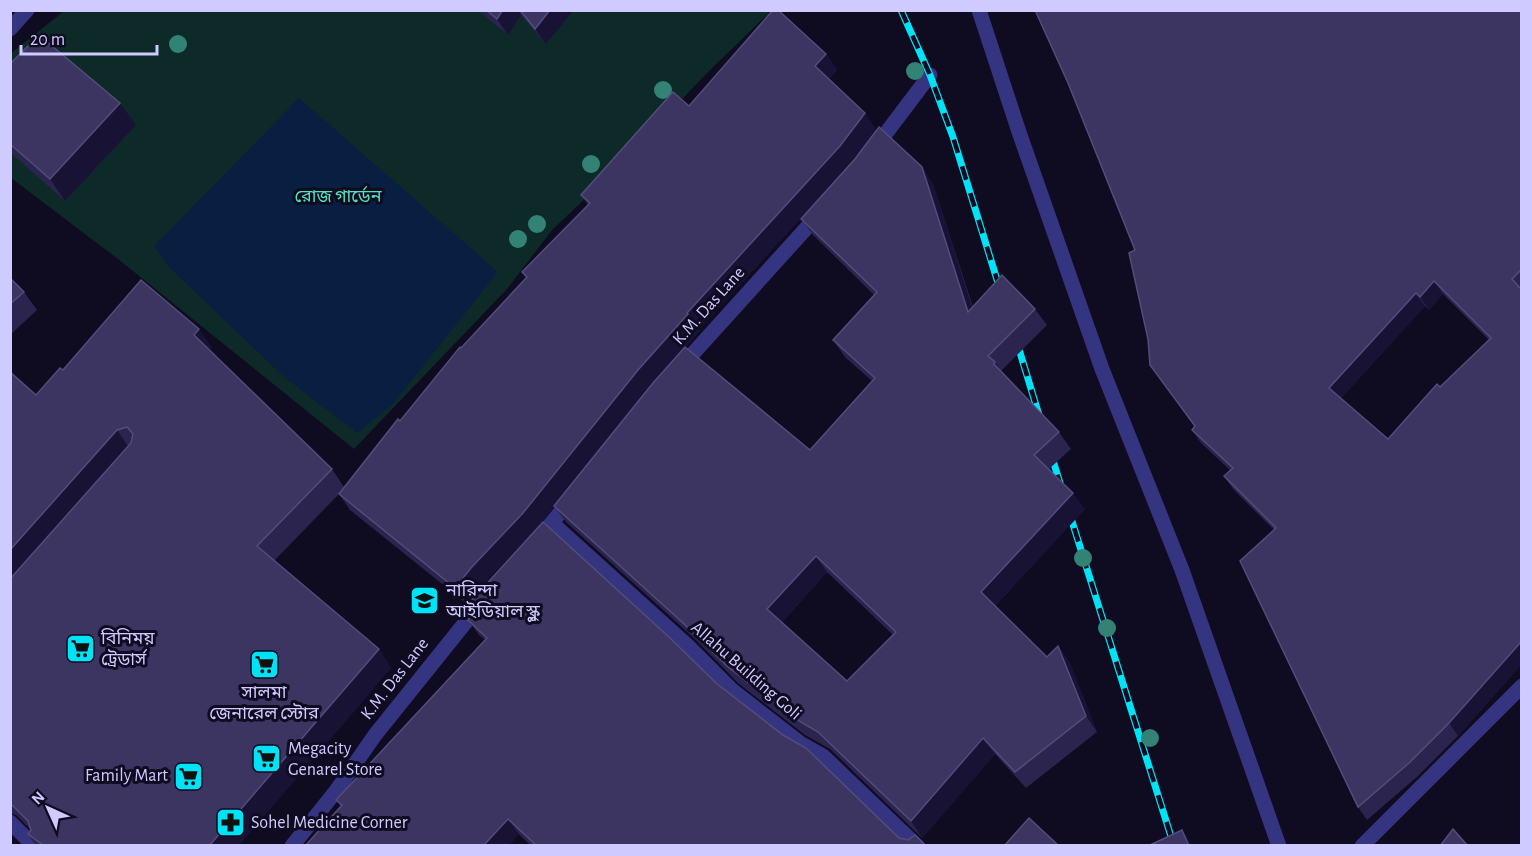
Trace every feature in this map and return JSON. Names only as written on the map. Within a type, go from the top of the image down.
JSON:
[{"type":"street","points":[[10,29],[27,10]]},
{"type":"street","points":[[980,10],[1019,132],[1102,369],[1182,570],[1279,846]]},
{"type":"street","points":[[866,160],[930,75]]},
{"type":"street","name":"K.M. Das Lane","points":[[665,384],[828,204]]},
{"type":"street","points":[[527,552],[582,486]]},
{"type":"street","name":"Allahu Building Goli","points":[[552,523],[688,646],[734,691],[800,743],[823,756],[917,846]]},
{"type":"street","name":"K.M. Das Lane","points":[[292,846],[336,791],[375,735],[498,584]]},
{"type":"street","points":[[1362,846],[1521,686]]},
{"type":"street","points":[[10,822],[34,846]]},
{"type":"green space","name":"রোজ গার্ডেন","points":[[64,11],[771,11],[706,74],[606,179],[553,229],[507,289],[354,449],[118,259],[11,178],[10,54]]},
{"type":"water","points":[[299,98],[498,272],[392,405],[357,433],[284,377],[169,267],[154,246]]},
{"type":"building","points":[[486,10],[503,10],[497,19]]},
{"type":"building","points":[[520,10],[550,10],[535,29]]},
{"type":"building","points":[[773,10],[778,10],[826,54],[815,66],[865,113],[840,146],[687,313],[523,513],[455,588],[339,494],[398,419],[400,421],[460,347],[527,277],[522,272],[590,203],[581,195],[673,92],[689,106]]},
{"type":"building","points":[[1035,10],[1521,10],[1521,270],[1512,279],[1521,289],[1521,642],[1449,723],[1409,763],[1358,807],[1240,561],[1276,528],[1224,476],[1233,468],[1192,430],[1195,426],[1150,365],[1148,339],[1129,253],[1135,250],[1068,83]],"holes":[[[1434,281],[1491,338],[1440,387],[1437,384],[1388,439],[1329,388],[1416,293],[1420,297]]]},
{"type":"building","points":[[39,35],[120,103],[50,179],[10,144],[10,64]]},
{"type":"building","points":[[879,127],[922,167],[968,312],[1002,275],[1035,309],[988,356],[1059,432],[1034,455],[1073,493],[981,592],[1047,657],[1058,646],[1086,716],[1015,772],[983,738],[911,821],[818,732],[794,718],[728,667],[554,506],[653,383],[685,347],[810,450],[875,378],[833,340],[877,292],[801,219],[855,159]],"holes":[[[816,556],[896,632],[847,681],[767,609]]]},
{"type":"building","points":[[10,278],[24,292],[10,304]]},
{"type":"building","points":[[141,280],[199,329],[194,335],[332,469],[257,546],[379,649],[209,846],[44,846],[28,834],[31,830],[28,821],[10,803],[10,579],[131,443],[133,434],[127,427],[117,430],[10,550],[10,372],[36,395],[60,368],[63,370]]},
{"type":"building","points":[[543,522],[716,683],[783,735],[806,748],[899,838],[908,840],[915,835],[926,846],[537,846],[508,819],[483,846],[305,846],[342,805],[336,800],[487,638],[468,620],[479,608],[471,601]]},
{"type":"building","points":[[1029,818],[1059,846],[1004,846]]},
{"type":"building","points":[[1453,829],[1468,846],[1440,846]]},
{"type":"building","points":[[1182,830],[1189,846],[1148,846]]},
{"type":"railway","points":[[901,10],[930,75],[953,137],[1002,296]]},
{"type":"railway","points":[[1015,336],[1042,425]]},
{"type":"railway","points":[[1049,448],[1174,846]]},
{"type":"place","name":"নারিন্দা আইডিয়াল স্কুল","points":[[425,601]]},
{"type":"place","name":"বিনিময় ট্রেডার্স","points":[[80,649]]},
{"type":"place","name":"সালমা জেনারেল স্টোর","points":[[264,664]]},
{"type":"place","name":"Megacity Genarel Store","points":[[267,759]]},
{"type":"place","name":"Family Mart","points":[[189,776]]},
{"type":"place","name":"Sohel Medicine Corner","points":[[230,823]]}]
